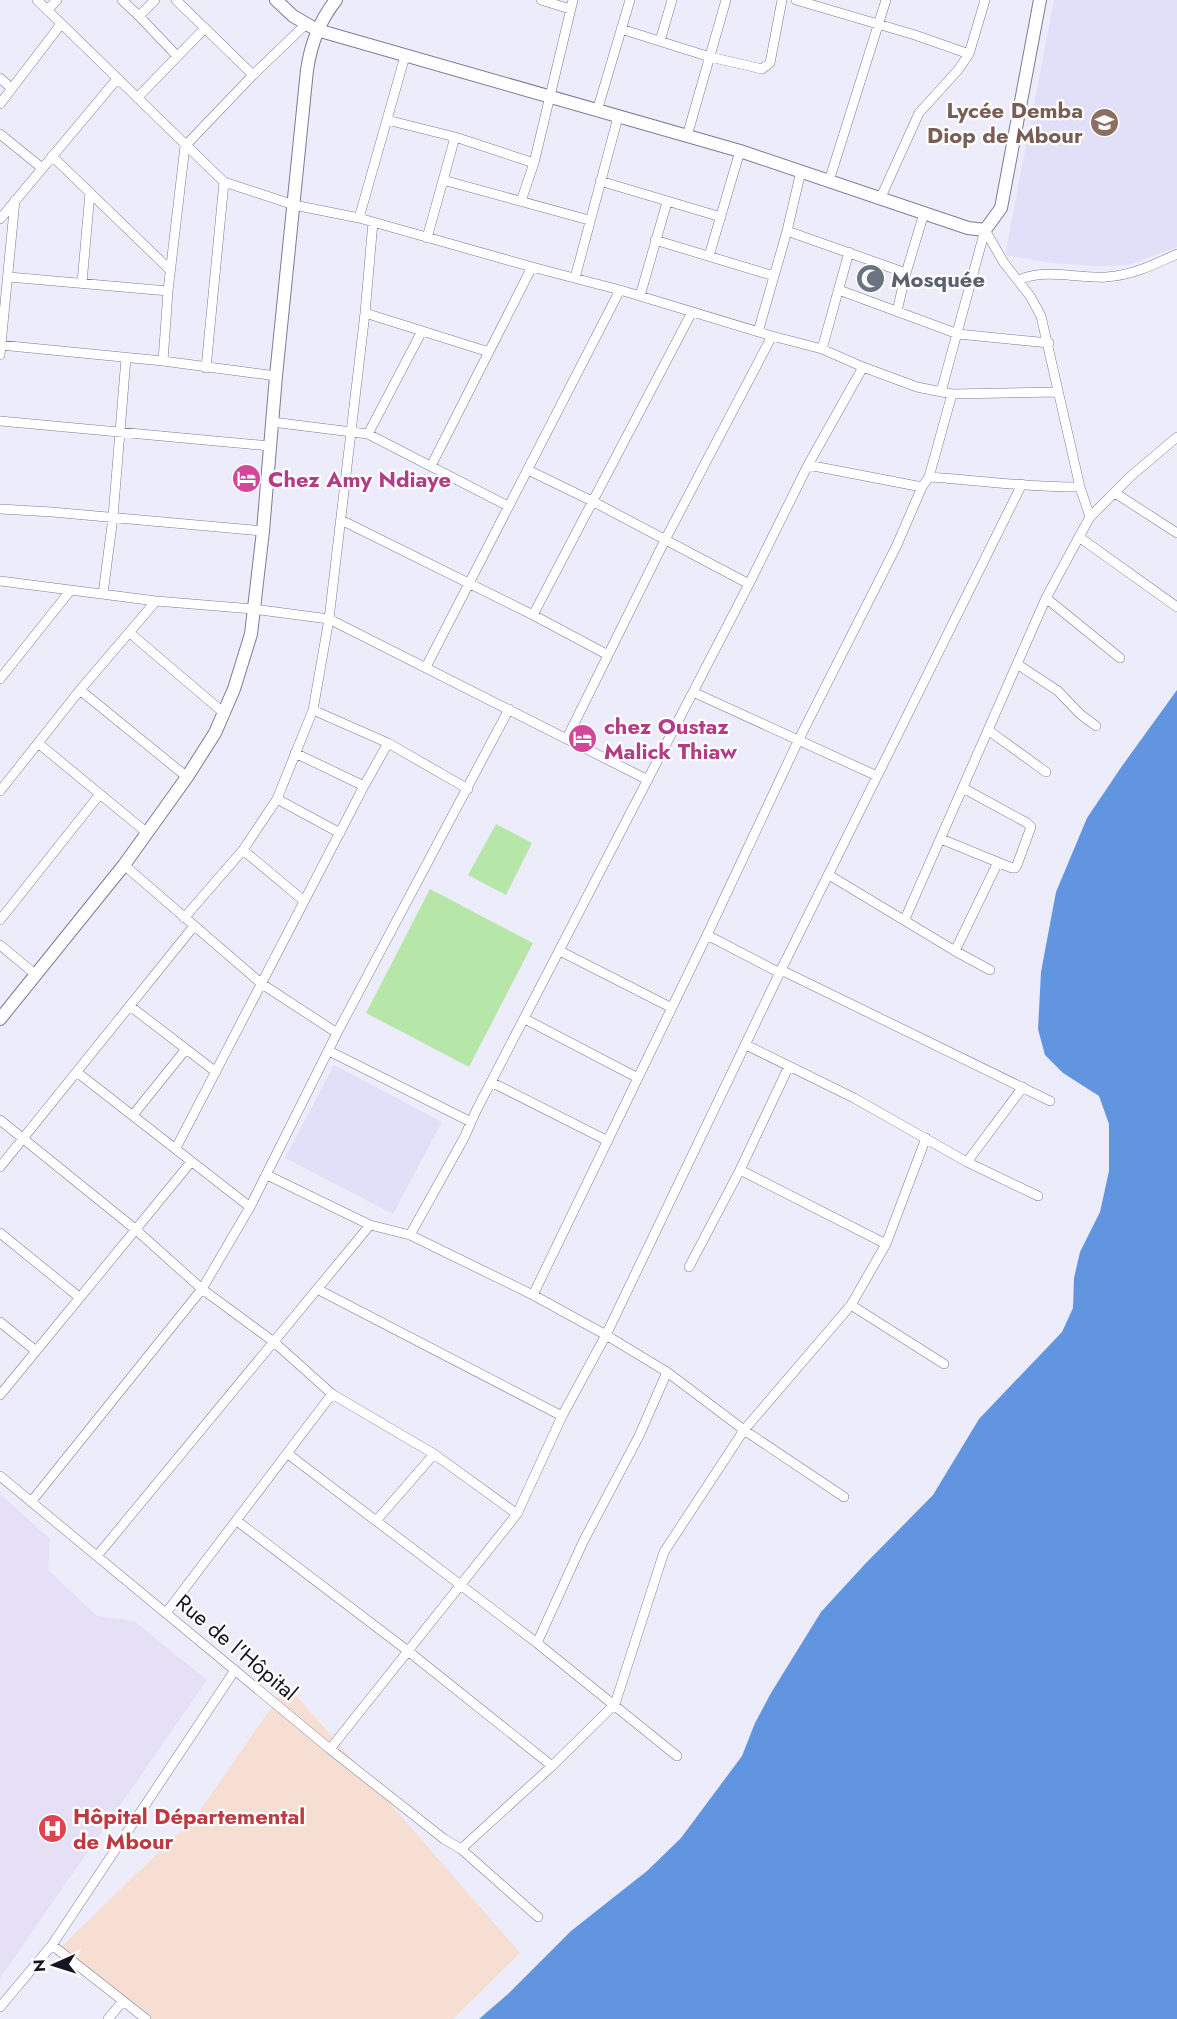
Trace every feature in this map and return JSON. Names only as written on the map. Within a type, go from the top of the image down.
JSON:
[{"type":"main road","points":[[276,0],[293,16],[311,27],[549,98],[687,136],[881,197],[968,228],[985,230],[1001,208],[1040,0]]},
{"type":"main road","points":[[0,1019],[124,865],[187,777],[225,714],[251,634],[263,531],[311,27],[336,0]]},
{"type":"street","points":[[37,0],[224,182],[294,205],[359,218],[822,349],[916,387],[952,394],[1058,392]]},
{"type":"street","points":[[47,10],[57,0]]},
{"type":"street","points":[[123,0],[177,56]]},
{"type":"street","points":[[139,16],[155,0]]},
{"type":"street","points":[[176,0],[253,75]]},
{"type":"street","points":[[521,201],[534,163],[571,5],[541,0]]},
{"type":"street","points":[[597,111],[630,0]]},
{"type":"street","points":[[660,41],[672,0]]},
{"type":"street","points":[[687,136],[726,0]]},
{"type":"street","points":[[621,29],[710,57],[762,69],[768,66],[782,0]]},
{"type":"street","points":[[796,0],[969,54]]},
{"type":"street","points":[[829,181],[886,0]]},
{"type":"street","points":[[881,197],[919,113],[928,100],[958,70],[969,54],[985,0]]},
{"type":"street","points":[[0,104],[61,24]]},
{"type":"street","points":[[163,361],[170,270],[185,146],[253,75],[311,27]]},
{"type":"street","points":[[137,99],[205,28]]},
{"type":"street","points":[[359,218],[405,56]]},
{"type":"street","points":[[0,78],[11,88]]},
{"type":"street","points":[[0,219],[117,79]]},
{"type":"street","points":[[575,278],[618,117]]},
{"type":"street","points":[[387,120],[455,138],[534,163]]},
{"type":"street","points":[[0,134],[42,168]]},
{"type":"street","points":[[427,238],[455,138]]},
{"type":"street","points":[[709,256],[740,152]]},
{"type":"street","points":[[52,156],[170,270]]},
{"type":"street","points":[[758,332],[787,231],[801,171]]},
{"type":"street","points":[[443,180],[589,220]]},
{"type":"street","points":[[600,181],[721,218]]},
{"type":"street","points":[[206,368],[224,182]]},
{"type":"street","points":[[82,283],[90,192]]},
{"type":"street","points":[[0,355],[15,200]]},
{"type":"street","points":[[640,296],[667,201]]},
{"type":"street","points":[[897,311],[924,213]]},
{"type":"street","points":[[184,918],[243,850],[277,799],[313,710],[329,619],[365,313],[373,222]]},
{"type":"street","points":[[985,230],[1004,263],[1019,280],[1041,316],[1049,343],[1080,488],[1090,517]]},
{"type":"street","points":[[941,392],[985,230]]},
{"type":"street","points":[[787,231],[906,273]]},
{"type":"street","points":[[655,240],[774,276]]},
{"type":"street","points":[[0,242],[10,250]]},
{"type":"street","points":[[822,349],[849,252]]},
{"type":"street","points":[[1019,280],[1042,275],[1104,277],[1124,275],[1176,256]]},
{"type":"street","points":[[431,466],[532,267]]},
{"type":"street","points":[[9,277],[168,291]]},
{"type":"street","points":[[426,667],[620,290]]},
{"type":"street","points":[[839,290],[958,334],[1049,343]]},
{"type":"street","points":[[533,615],[692,312]]},
{"type":"street","points":[[365,313],[489,352]]},
{"type":"street","points":[[368,434],[422,331]]},
{"type":"street","points":[[567,738],[665,540],[772,336]]},
{"type":"street","points":[[0,345],[163,361],[276,376]]},
{"type":"street","points":[[103,594],[113,517],[126,358]]},
{"type":"street","points":[[410,1235],[493,1083],[808,465],[862,367]]},
{"type":"street","points":[[533,1295],[799,739],[896,547],[928,477],[952,394]]},
{"type":"street","points":[[0,421],[270,446]]},
{"type":"street","points":[[272,422],[368,434],[508,506]]},
{"type":"street","points":[[905,919],[1046,598],[1078,537],[1090,517],[1131,476],[1177,438]]},
{"type":"street","points":[[808,465],[922,487]]},
{"type":"street","points":[[528,470],[749,584]]},
{"type":"street","points":[[928,477],[1039,487],[1080,488]]},
{"type":"street","points":[[330,1749],[517,1514],[562,1416],[606,1335],[780,971],[830,875],[1022,484]]},
{"type":"street","points":[[1115,493],[1177,533]]},
{"type":"street","points":[[0,509],[263,531]]},
{"type":"street","points":[[341,520],[533,615],[608,656]]},
{"type":"street","points":[[1078,537],[1177,607]]},
{"type":"street","points":[[2,584],[253,609],[329,619],[648,780]]},
{"type":"street","points":[[0,679],[70,591]]},
{"type":"street","points":[[1046,598],[1120,658]]},
{"type":"street","points":[[2,784],[156,601]]},
{"type":"street","points":[[130,633],[225,714]]},
{"type":"street","points":[[1017,664],[1058,691],[1080,714],[1096,726]]},
{"type":"street","points":[[80,690],[187,777]]},
{"type":"street","points":[[693,692],[877,776]]},
{"type":"street","points":[[31,1502],[202,1289],[267,1175],[337,1033],[509,709]]},
{"type":"street","points":[[313,710],[388,743],[468,789]]},
{"type":"street","points":[[988,730],[1046,772]]},
{"type":"street","points":[[38,743],[146,832]]},
{"type":"street","points":[[176,1148],[388,743]]},
{"type":"street","points":[[295,753],[364,786]]},
{"type":"street","points":[[941,839],[1016,868],[1031,827],[1028,823],[963,788]]},
{"type":"street","points":[[0,920],[100,794]]},
{"type":"street","points":[[277,799],[340,833]]},
{"type":"street","points":[[243,850],[304,901]]},
{"type":"street","points":[[955,951],[998,862]]},
{"type":"street","points":[[124,865],[262,984],[337,1033]]},
{"type":"street","points":[[830,875],[990,970]]},
{"type":"street","points":[[0,1167],[21,1138],[78,1073],[194,926]]},
{"type":"street","points":[[707,934],[1050,1101]]},
{"type":"street","points":[[0,945],[35,974]]},
{"type":"street","points":[[560,951],[672,1008]]},
{"type":"street","points":[[130,1006],[216,1072]]},
{"type":"street","points":[[525,1019],[638,1078]]},
{"type":"street","points":[[746,1045],[854,1098],[967,1162],[1038,1196]]},
{"type":"street","points":[[133,1115],[186,1049]]},
{"type":"street","points":[[329,1051],[471,1122]]},
{"type":"street","points":[[689,1267],[740,1170],[789,1066]]},
{"type":"street","points":[[78,1073],[250,1207]]},
{"type":"street","points":[[493,1083],[608,1142]]},
{"type":"street","points":[[967,1162],[1023,1087]]},
{"type":"street","points":[[0,1120],[135,1229],[202,1289],[274,1342],[332,1394],[434,1454],[517,1514]]},
{"type":"street","points":[[457,1847],[552,1766],[615,1704],[664,1552],[744,1430],[851,1305],[885,1245],[926,1138]]},
{"type":"street","points":[[0,1395],[190,1162]]},
{"type":"street","points":[[740,1170],[885,1245]]},
{"type":"street","points":[[267,1175],[370,1226],[410,1235],[533,1295],[606,1335],[668,1372],[744,1430],[844,1497]]},
{"type":"street","points":[[97,1556],[370,1226]]},
{"type":"street","points":[[0,1233],[79,1297]]},
{"type":"street","points":[[317,1289],[562,1416]]},
{"type":"street","points":[[851,1305],[944,1364]]},
{"type":"street","points":[[0,1322],[36,1351]]},
{"type":"street","points":[[537,1642],[583,1542],[639,1436],[668,1372]]},
{"type":"street","points":[[166,1613],[332,1394]]},
{"type":"street","points":[[288,1454],[537,1642],[677,1756]]},
{"type":"street","points":[[375,1521],[434,1454]]},
{"type":"street","name":"Rue de l'Hôpital","points":[[0,1476],[330,1749],[457,1847],[538,1917]]},
{"type":"street","points":[[237,1521],[408,1651],[552,1766]]},
{"type":"street","points":[[2,2001],[52,1945],[235,1670]]},
{"type":"street","points":[[52,1945],[146,2019]]},
{"type":"street","points":[[108,2019],[123,2001]]},
{"type":"shaded area","name":"Lycée Demba Diop de Mbour","points":[[1054,0],[1177,0],[1177,247],[1129,265],[1095,266],[1052,263],[1005,255]]},
{"type":"shaded area","points":[[334,1065],[442,1122],[393,1214],[285,1158]]},
{"type":"shaded area","name":"Hôpital Départemental de Mbour","points":[[0,1494],[50,1539],[48,1570],[97,1616],[134,1621],[207,1680],[0,1978]]},
{"type":"shaded area","points":[[287,1685],[520,1953],[453,2019],[149,2019],[58,1950],[196,1816]]},
{"type":"green space","points":[[496,824],[532,843],[506,895],[468,875]]},
{"type":"green space","points":[[430,889],[533,943],[469,1067],[366,1013]]},
{"type":"water","points":[[1177,690],[1177,2019],[479,2019],[508,1994],[571,1931],[647,1871],[681,1838],[742,1756],[755,1723],[771,1693],[821,1612],[933,1495],[979,1419],[1062,1332],[1073,1308],[1074,1278],[1080,1252],[1100,1212],[1109,1171],[1109,1124],[1099,1096],[1063,1073],[1045,1055],[1038,1029],[1041,972],[1056,892],[1087,818]]},
{"type":"place","name":"Lycée Demba Diop de Mbour","points":[[1104,123]]},
{"type":"place","name":"Mosquée","points":[[870,279]]},
{"type":"place","name":"Chez Amy Ndiaye","points":[[247,479]]},
{"type":"place","name":"chez Oustaz Malick Thiaw","points":[[583,739]]},
{"type":"place","name":"Hôpital Départemental de Mbour","points":[[52,1829]]}]
